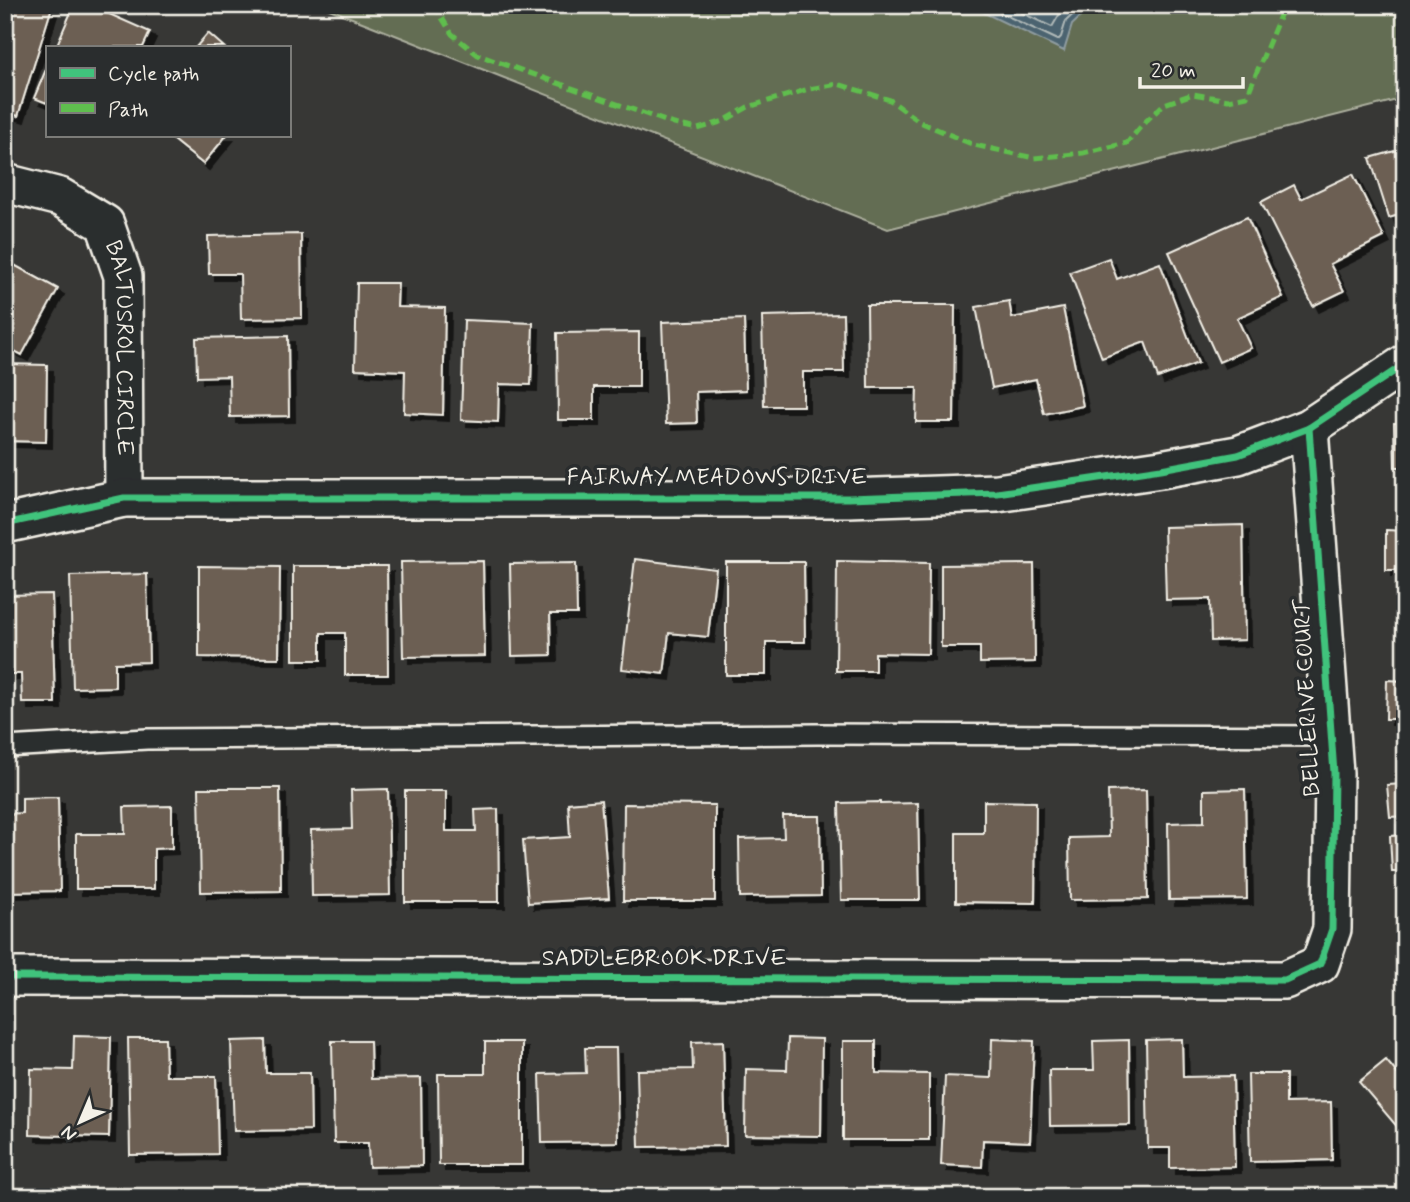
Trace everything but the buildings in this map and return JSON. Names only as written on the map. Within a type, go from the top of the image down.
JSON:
[{"type":"street","name":"BALTUSROL CIRCLE","points":[[5,183],[60,197],[105,224],[123,276],[124,498]]},
{"type":"street","name":"FAIRWAY MEADOWS DRIVE","points":[[5,524],[124,498],[848,498],[997,493],[1238,455],[1309,428],[1405,364]]},
{"type":"street","name":"BELLERIVE COURT","points":[[1309,428],[1334,773],[1332,929],[1320,964]]},
{"type":"street","name":"SADDLEBROOK DRIVE","points":[[5,977],[1285,980],[1320,964]]},
{"type":"lane","points":[[5,747],[147,738],[805,734],[1331,736]]},
{"type":"green space","points":[[319,5],[1405,5],[1405,98],[888,229]]},
{"type":"water","points":[[968,5],[1093,5],[1072,25],[1064,51]]},
{"type":"marked path","points":[[434,5],[452,34],[478,55],[674,124],[698,129],[724,121],[748,107],[809,89],[838,84],[890,100],[920,122],[974,145],[1034,158],[1083,153],[1127,143],[1164,104],[1193,94],[1228,100],[1247,96],[1281,13],[1290,5]]},
{"type":"cycle path","points":[[5,524],[124,498],[848,498],[997,493],[1238,455],[1309,428],[1405,364]]},
{"type":"cycle path","points":[[5,977],[1285,980],[1320,964],[1332,929],[1334,773],[1309,428]]}]
